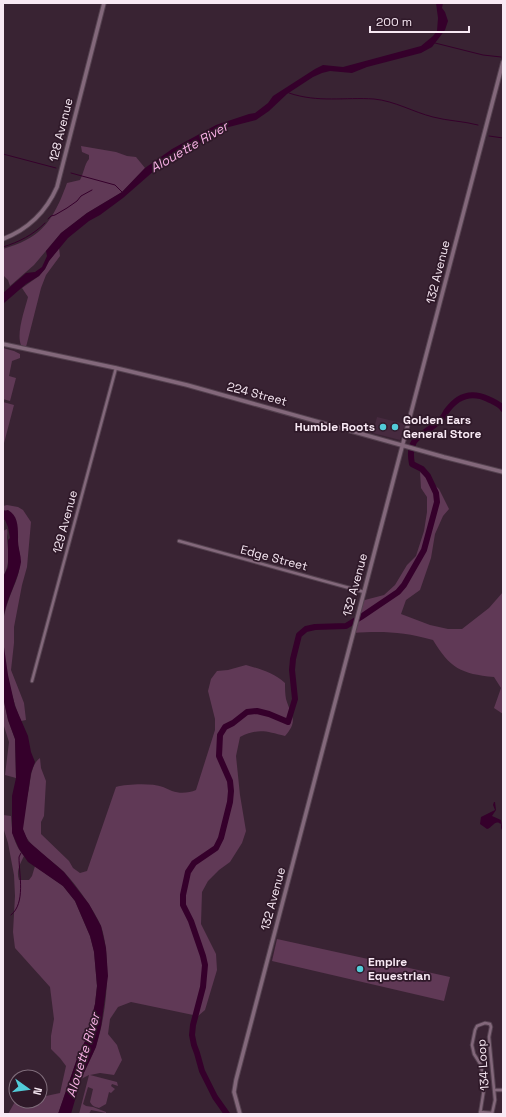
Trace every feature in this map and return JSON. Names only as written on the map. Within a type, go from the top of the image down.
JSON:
[{"type":"main road","name":"128 Avenue","points":[[3,239],[25,228],[37,219],[48,206],[53,196],[104,3]]},
{"type":"main road","name":"132 Avenue","points":[[240,1114],[234,1092],[236,1080],[503,62]]},
{"type":"main road","name":"224 Street","points":[[3,344],[116,368],[210,391],[403,446],[503,472]]},
{"type":"street","name":"129 Avenue","points":[[32,681],[116,368]]},
{"type":"street","name":"Edge Street","points":[[178,541],[364,592]]},
{"type":"street","name":"134 Loop","points":[[485,1023],[490,1024],[491,1027],[489,1037],[494,1090],[494,1105],[492,1114],[480,1113],[484,1089],[482,1072],[481,1065],[473,1051],[472,1045],[477,1026],[485,1023]]},
{"type":"street","points":[[494,1090],[503,1090]]},
{"type":"shaded area","points":[[81,146],[136,157],[145,168],[122,192],[87,213],[61,233],[34,265],[10,286],[8,280],[3,275],[3,249],[18,244],[41,230],[57,208],[67,183],[80,180],[89,159],[89,155],[82,152]]},
{"type":"shaded area","points":[[59,248],[60,256],[46,275],[41,288],[26,347],[21,345],[20,340],[22,321],[28,297],[22,288],[39,276]]},
{"type":"shaded area","points":[[3,348],[20,354],[20,358],[12,361],[9,376],[16,378],[10,401],[3,399]]},
{"type":"shaded area","points":[[3,402],[14,405],[3,447]]},
{"type":"shaded area","points":[[377,417],[405,424],[400,440],[373,433]]},
{"type":"shaded area","points":[[420,472],[439,489],[449,509],[443,516],[435,534],[431,558],[420,590],[406,600],[401,614],[430,625],[448,629],[462,629],[489,608],[503,592],[503,714],[494,708],[501,688],[494,677],[473,674],[458,668],[445,657],[433,640],[412,635],[393,633],[353,633],[361,601],[384,595],[395,585],[407,565],[416,556],[424,531],[427,512],[427,497],[421,488]]},
{"type":"shaded area","points":[[7,505],[18,507],[23,510],[31,522],[27,567],[14,627],[11,670],[24,703],[26,720],[21,721],[13,698],[4,659],[2,633],[8,601],[16,581],[20,562],[20,553],[16,536],[5,510],[3,511],[3,506]]},
{"type":"shaded area","points":[[7,529],[8,562],[3,577],[3,531]]},
{"type":"shaded area","points":[[246,665],[272,674],[285,683],[286,699],[292,714],[293,722],[285,736],[257,731],[240,737],[236,756],[246,831],[242,843],[230,862],[208,881],[202,892],[201,924],[216,954],[217,970],[205,1010],[198,1016],[131,1002],[118,1007],[110,1019],[108,1034],[117,1045],[122,1060],[114,1075],[100,1073],[90,1075],[117,1082],[118,1086],[112,1084],[111,1086],[115,1089],[111,1093],[109,1092],[106,1104],[99,1108],[90,1102],[93,1089],[88,1087],[83,1104],[106,1113],[91,1110],[89,1114],[79,1114],[89,1075],[81,1079],[96,1046],[103,1018],[107,986],[106,954],[101,926],[90,905],[68,876],[30,842],[23,830],[23,816],[33,768],[40,758],[41,768],[46,781],[44,816],[41,822],[41,834],[69,861],[73,868],[80,873],[87,871],[116,787],[146,784],[164,787],[178,793],[196,790],[215,730],[215,719],[208,691],[211,679],[217,671],[228,670]]},
{"type":"shaded area","points":[[3,697],[8,720],[15,739],[16,778],[5,775],[9,742],[3,723]]},
{"type":"shaded area","points":[[3,815],[11,816],[17,847],[24,856],[18,871],[19,880],[29,880],[35,866],[63,886],[75,901],[90,936],[94,951],[97,986],[95,1004],[87,1037],[78,1056],[58,1114],[8,1114],[11,1109],[48,1109],[48,1096],[60,1093],[66,1066],[51,1049],[51,1036],[54,1019],[50,987],[15,948],[13,932],[15,896],[14,875],[8,843],[3,827]]},
{"type":"shaded area","name":"Empire Equestrian","points":[[277,939],[450,977],[444,1001],[272,961]]},
{"type":"water","name":"Alouette River","points":[[436,3],[443,3],[442,8],[448,21],[445,30],[432,47],[421,53],[367,67],[352,73],[330,71],[322,73],[313,77],[287,94],[269,111],[256,120],[225,128],[163,163],[123,198],[89,221],[68,238],[39,276],[26,284],[3,304],[3,293],[26,273],[35,272],[42,267],[47,256],[46,251],[61,233],[87,213],[122,192],[145,168],[172,149],[216,125],[255,113],[268,103],[273,96],[323,65],[343,67],[421,46],[437,31],[438,18]]},
{"type":"water","points":[[8,510],[12,513],[17,523],[21,562],[5,609],[3,625],[3,577],[8,567],[8,540],[10,538],[8,527],[3,519],[3,511]]},
{"type":"water","name":"Alouette River","points":[[3,640],[8,675],[15,706],[28,736],[31,752],[35,762],[31,773],[23,829],[28,841],[64,872],[89,904],[101,926],[106,948],[108,976],[101,1027],[96,1047],[81,1079],[71,1114],[58,1114],[78,1056],[87,1037],[95,1004],[97,986],[94,952],[90,936],[75,901],[63,886],[28,862],[19,849],[12,833],[12,796],[16,778],[15,739],[8,720],[3,697]]},
{"type":"water","points":[[494,802],[496,810],[492,816],[501,820],[503,832],[501,824],[497,822],[487,829],[480,824],[481,817],[495,810],[493,805]]},
{"type":"waterway","points":[[435,43],[483,55],[501,57]]},
{"type":"waterway","points":[[289,93],[321,99],[382,100],[433,117],[478,125]]},
{"type":"waterway","points":[[489,136],[503,138]]},
{"type":"waterway","points":[[3,154],[56,168]]},
{"type":"waterway","points":[[71,173],[115,185],[122,192]]},
{"type":"waterway","points":[[48,219],[67,208],[81,196],[92,190]]},
{"type":"waterway","points":[[3,247],[26,238],[45,223]]},
{"type":"waterway","points":[[227,1114],[215,1097],[202,1071],[194,1045],[192,1035],[193,1025],[203,987],[205,965],[191,921],[183,905],[183,895],[188,872],[194,863],[216,848],[221,838],[230,802],[230,781],[219,756],[220,735],[225,727],[233,723],[247,712],[257,711],[288,722],[295,699],[292,670],[299,635],[306,629],[315,627],[346,626],[398,592],[404,585],[424,550],[437,502],[436,493],[428,476],[422,469],[412,464],[411,454],[415,441],[435,425],[455,402],[465,396],[476,395],[488,399],[497,403],[503,409]]},
{"type":"waterway","points":[[11,915],[16,910],[19,903],[21,888],[19,857],[21,853]]},
{"type":"place","name":"Humble Roots","points":[[383,427]]},
{"type":"place","name":"Golden Ears General Store","points":[[395,427]]},
{"type":"place","name":"Empire Equestrian","points":[[360,969]]}]
